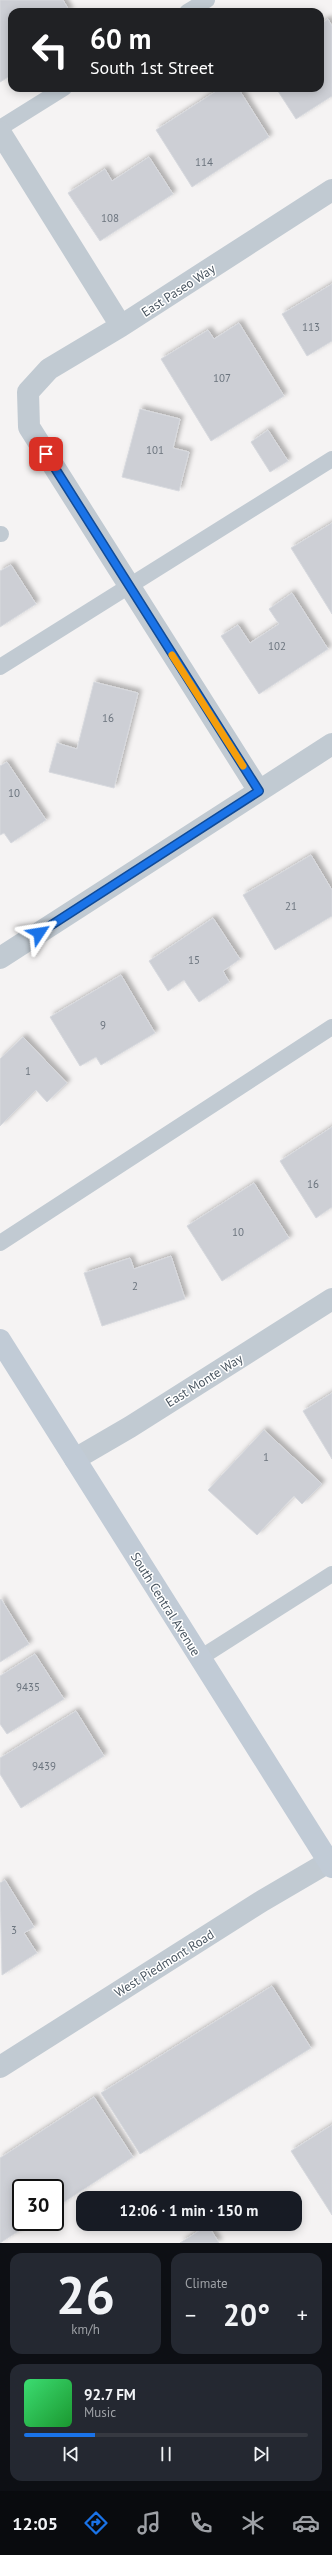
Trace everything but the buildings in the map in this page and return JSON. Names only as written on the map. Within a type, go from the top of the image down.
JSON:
[{"type":"street","points":[[0,132],[122,326]]},
{"type":"street","name":"East Paseo Way","points":[[130,588],[29,427],[28,392],[50,369],[122,326],[332,190]]},
{"type":"street","points":[[130,588],[259,791]]},
{"type":"street","points":[[0,958],[332,744]]},
{"type":"street","name":"East Monte Way","points":[[75,1460],[130,1428],[332,1299]]},
{"type":"street","name":"South Central Avenue","points":[[0,1340],[331,1863]]},
{"type":"street","name":"West Piedmont Road","points":[[0,2068],[262,1901],[331,1863]]},
{"type":"lane","points":[[194,8],[207,0]]},
{"type":"lane","points":[[0,128],[58,92]]},
{"type":"lane","points":[[0,667],[130,588],[332,459]]},
{"type":"lane","points":[[0,1244],[332,1027]]},
{"type":"lane","points":[[200,1658],[332,1574]]},
{"type":"slow traffic","points":[[172,655],[243,766]]},
{"type":"route","points":[[39,933],[259,791],[46,454]]}]
